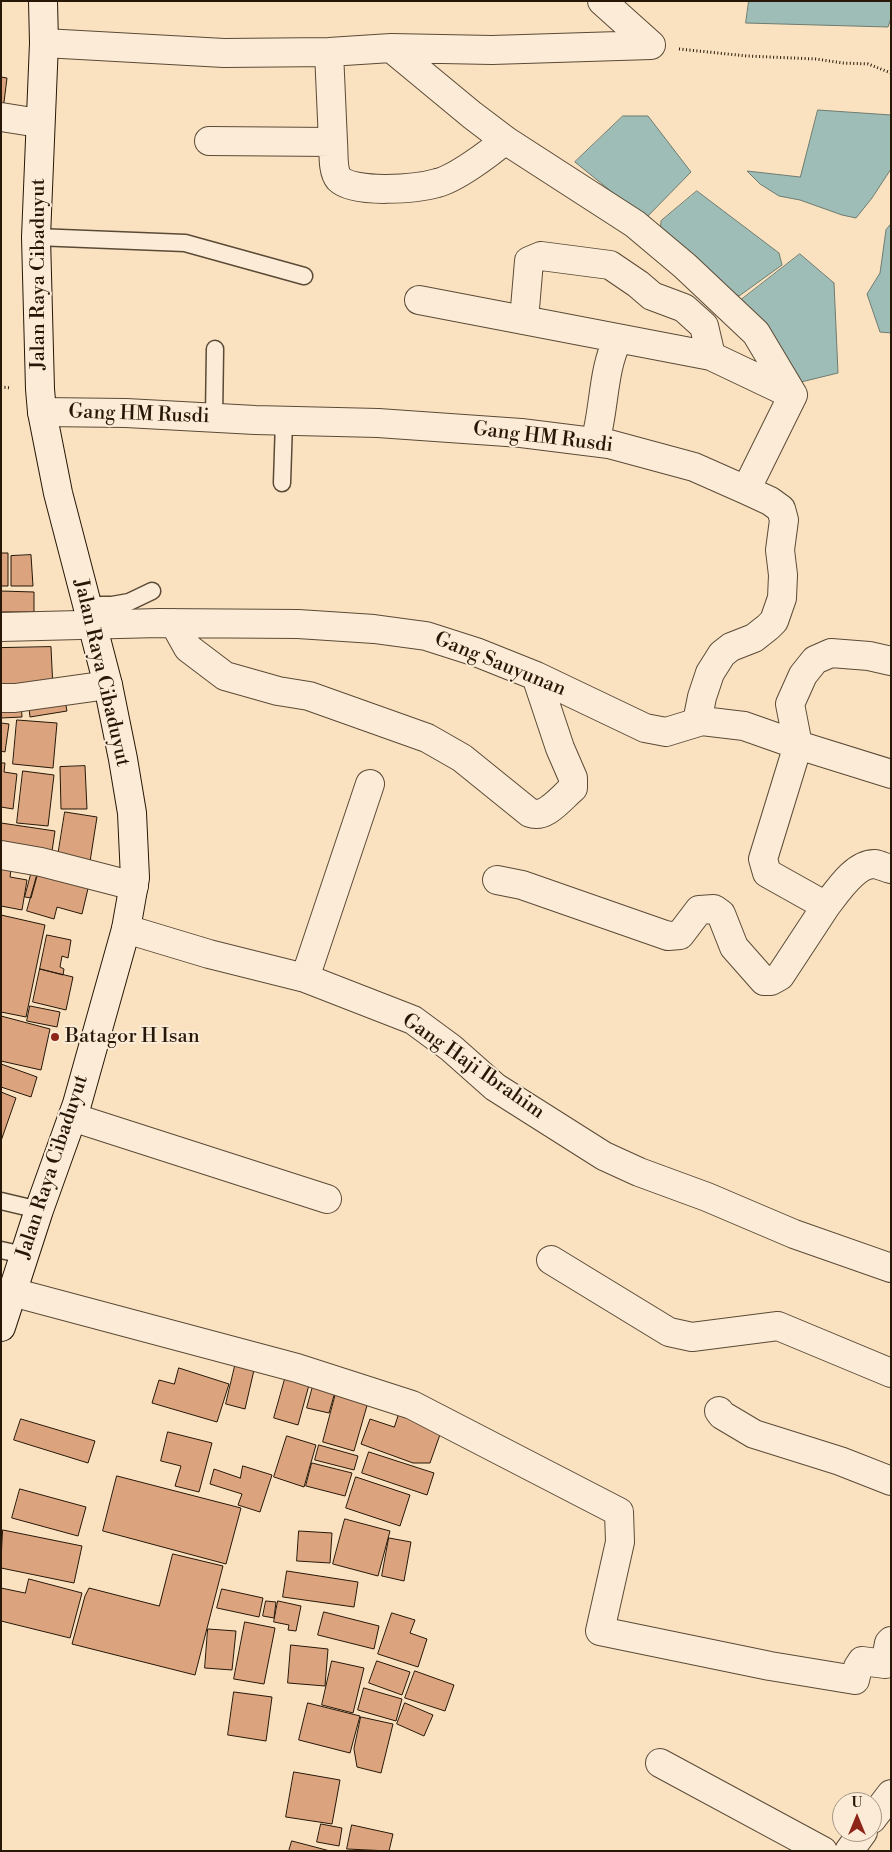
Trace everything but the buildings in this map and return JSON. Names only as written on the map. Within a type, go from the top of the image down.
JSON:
[{"type":"street","name":"Jalan Raya Cibaduyut","points":[[1,1327],[9,1286],[12,1253],[39,1210],[72,1117],[126,929],[136,878],[132,813],[108,685],[58,493],[42,412],[36,237],[39,123],[44,44],[43,1]]},
{"type":"street","points":[[604,1],[651,46]]},
{"type":"street","points":[[44,44],[224,53],[329,52],[391,48],[492,50],[651,46]]},
{"type":"street","points":[[391,48],[505,140],[635,224],[685,266],[756,333],[793,394]]},
{"type":"street","points":[[329,52],[335,170],[338,178],[349,186],[395,189],[438,183],[467,168],[505,140]]},
{"type":"street","points":[[1,117],[39,123]]},
{"type":"street","points":[[209,141],[333,142]]},
{"type":"street","points":[[524,320],[529,261],[541,256],[610,265],[652,296],[684,308],[704,326],[711,356]]},
{"type":"street","points":[[419,300],[711,356],[793,394]]},
{"type":"street","points":[[594,442],[600,424],[611,353],[618,339]]},
{"type":"street","points":[[746,490],[793,394]]},
{"type":"street","name":"Gang HM Rusdi","points":[[42,412],[378,422],[521,433],[609,444],[694,467],[770,501],[781,509],[784,520],[780,550],[783,576],[782,598],[774,621],[768,628],[754,638],[731,647],[722,654],[710,673],[702,697],[698,722]]},
{"type":"street","name":"Gang Sauyunan","points":[[1,627],[89,615],[174,623],[298,624],[374,629],[426,636],[476,652],[536,676],[645,728],[666,732],[702,721],[744,726],[891,774]]},
{"type":"street","points":[[174,623],[188,648],[225,676],[278,691],[309,696],[428,738],[462,758],[530,813],[536,815],[543,814],[573,788],[574,784],[574,778],[560,748],[536,676]]},
{"type":"street","points":[[826,906],[766,873],[764,866],[763,859],[798,745],[790,704],[803,674],[815,660],[831,654],[869,656],[891,661]]},
{"type":"street","points":[[1,698],[15,698],[108,685]]},
{"type":"street","points":[[305,978],[370,784]]},
{"type":"street","points":[[1,855],[41,862],[134,886]]},
{"type":"street","points":[[497,880],[522,885],[668,936],[680,935],[699,910],[714,909],[721,914],[725,921],[734,947],[764,980],[771,980],[780,976],[826,906],[860,867],[876,864],[891,869]]},
{"type":"street","name":"Gang Haji Ibrahim","points":[[126,929],[209,954],[305,978],[413,1020],[450,1048],[495,1087],[604,1156],[639,1172],[732,1207],[794,1234],[891,1268]]},
{"type":"street","points":[[72,1117],[326,1199]]},
{"type":"street","points":[[552,1260],[668,1332],[692,1337],[778,1326],[891,1373]]},
{"type":"street","points":[[9,1286],[297,1368],[412,1405],[619,1512],[620,1542],[600,1631],[770,1666],[855,1680],[858,1667],[862,1661],[885,1664],[888,1644],[891,1641]]},
{"type":"street","points":[[718,1410],[722,1416],[754,1434],[840,1460],[891,1481]]},
{"type":"street","points":[[660,1763],[823,1851]]},
{"type":"street","points":[[882,1806],[891,1794]]},
{"type":"lane","points":[[36,237],[185,242],[304,276]]},
{"type":"lane","points":[[214,418],[215,349]]},
{"type":"lane","points":[[282,483],[284,420]]},
{"type":"lane","points":[[89,615],[112,605],[129,602],[152,591]]},
{"type":"lane","points":[[1,1201],[39,1210]]},
{"type":"path","points":[[651,46],[747,56],[816,59],[868,64],[891,73]]},
{"type":"water","points":[[749,1],[891,1],[891,18],[888,27],[746,23]]},
{"type":"water","points":[[818,110],[891,115],[891,169],[856,218],[800,200],[779,196],[760,184],[747,171],[800,177]]},
{"type":"water","points":[[623,116],[648,116],[691,172],[645,219],[575,162]]},
{"type":"water","points":[[697,191],[779,253],[782,265],[739,296],[731,292],[660,237],[661,221]]},
{"type":"water","points":[[891,224],[891,333],[880,332],[867,294],[880,273],[886,230]]},
{"type":"water","points":[[800,254],[834,283],[838,373],[801,382],[741,300]]},
{"type":"place","name":"Batagor H Isan","points":[[55,1037]]}]
